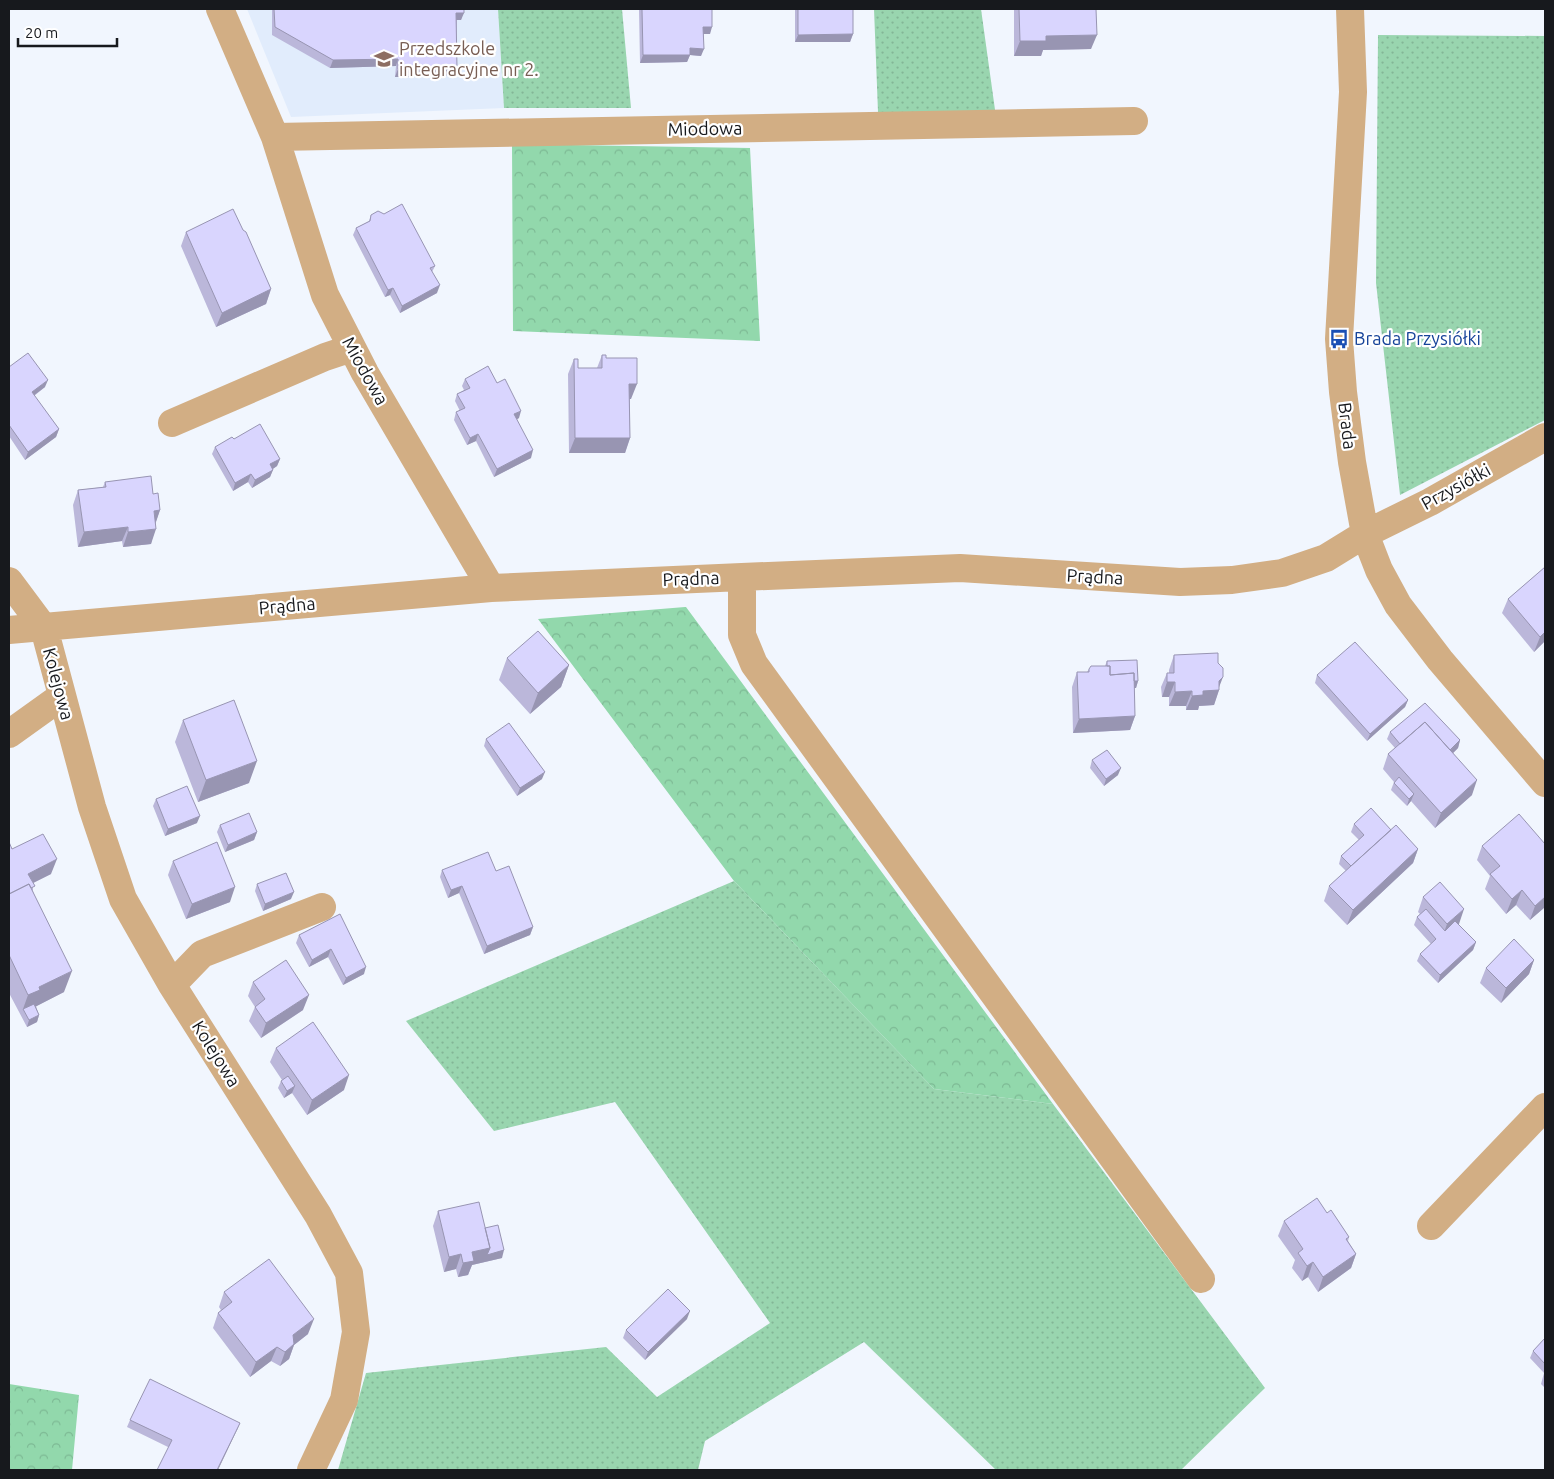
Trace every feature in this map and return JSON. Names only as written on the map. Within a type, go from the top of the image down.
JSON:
[{"type":"street","name":"Miodowa","points":[[220,9],[275,137],[325,295],[352,348],[491,588]]},
{"type":"street","name":"Brada","points":[[1350,9],[1353,92],[1340,339],[1343,392],[1352,462],[1365,534],[1379,570],[1403,612],[1440,660],[1545,783]]},
{"type":"street","name":"Miodowa","points":[[275,137],[1134,121]]},
{"type":"street","points":[[172,423],[325,357],[352,348]]},
{"type":"street","name":"Przysiółki","points":[[1365,534],[1430,502],[1545,437]]},
{"type":"street","name":"Prądna","points":[[9,630],[491,588],[960,568],[1180,582],[1232,580],[1282,573],[1326,558],[1365,534]]},
{"type":"street","points":[[742,577],[742,635],[754,664],[1201,1279]]},
{"type":"street","points":[[9,581],[44,628]]},
{"type":"street","name":"Kolejowa","points":[[44,628],[92,807],[123,899],[172,985],[318,1215],[349,1273],[356,1332],[344,1400],[311,1470]]},
{"type":"street","points":[[9,734],[62,696]]},
{"type":"street","points":[[172,985],[202,954],[322,907]]},
{"type":"street","points":[[1431,1226],[1545,1107]]},
{"type":"shaded area","name":"Przedszkole integracyjne nr 2.","points":[[247,9],[498,9],[504,108],[291,117]]},
{"type":"green space","points":[[498,9],[622,9],[631,108],[504,108]]},
{"type":"green space","points":[[874,9],[981,9],[996,117],[878,112]]},
{"type":"green space","points":[[1378,35],[1545,36],[1545,420],[1400,495],[1376,283]]},
{"type":"green space","points":[[512,144],[750,148],[760,341],[513,331]]},
{"type":"green space","points":[[686,607],[1053,1104],[934,1089],[734,881],[538,619]]},
{"type":"green space","points":[[734,881],[934,1089],[1053,1104],[1265,1388],[1181,1470],[996,1470],[864,1342],[705,1441],[698,1470],[338,1470],[366,1373],[606,1347],[657,1397],[770,1323],[615,1102],[494,1131],[406,1021]]},
{"type":"green space","points":[[9,1384],[79,1395],[72,1470],[9,1470]]},
{"type":"building","points":[[274,9],[464,9],[464,13],[456,13],[457,68],[398,69],[398,59],[333,60],[275,27]]},
{"type":"building","points":[[642,9],[712,9],[712,27],[703,27],[704,49],[690,48],[690,55],[643,55]]},
{"type":"building","points":[[798,9],[853,9],[853,34],[798,35]]},
{"type":"building","points":[[1019,9],[1096,9],[1097,35],[1046,36],[1046,41],[1020,41]]},
{"type":"building","points":[[402,204],[435,266],[430,268],[440,285],[402,306],[393,288],[388,290],[356,228],[370,221],[371,215],[378,211],[384,214]]},
{"type":"building","points":[[233,209],[243,230],[246,232],[271,289],[222,313],[186,232]]},
{"type":"building","points":[[28,353],[48,380],[32,392],[59,429],[28,452],[9,425],[9,367]]},
{"type":"building","points":[[602,355],[606,355],[606,358],[637,358],[637,384],[629,384],[630,438],[575,438],[574,359],[578,359],[578,368],[602,368]]},
{"type":"building","points":[[488,366],[497,383],[505,379],[521,411],[514,414],[533,450],[497,469],[478,434],[470,438],[456,412],[465,408],[457,394],[470,388],[465,379]]},
{"type":"building","points":[[260,424],[280,459],[270,464],[273,470],[255,480],[251,474],[235,483],[215,447],[232,437],[234,439]]},
{"type":"building","points":[[151,476],[153,494],[158,493],[160,510],[154,511],[156,529],[128,532],[128,527],[84,532],[78,490],[106,487],[105,482]]},
{"type":"building","points":[[1545,567],[1545,632],[1540,637],[1508,599]]},
{"type":"building","points":[[538,631],[569,665],[538,693],[507,658]]},
{"type":"building","points":[[1355,642],[1408,700],[1370,734],[1317,675]]},
{"type":"building","points":[[1218,653],[1218,663],[1223,668],[1223,677],[1219,681],[1219,690],[1203,691],[1203,695],[1192,696],[1192,691],[1175,692],[1175,682],[1167,682],[1167,673],[1174,673],[1174,655]]},
{"type":"building","points":[[1137,660],[1138,681],[1134,681],[1134,673],[1110,675],[1110,666],[1107,666],[1107,661]]},
{"type":"building","points":[[1091,666],[1110,666],[1110,675],[1134,673],[1135,716],[1079,719],[1077,672],[1089,672]]},
{"type":"building","points":[[234,700],[257,761],[206,780],[183,720]]},
{"type":"building","points":[[1425,703],[1460,740],[1450,750],[1425,722],[1400,744],[1390,732]]},
{"type":"building","points":[[1425,722],[1477,780],[1441,813],[1388,754]]},
{"type":"building","points":[[509,723],[545,772],[520,788],[486,739]]},
{"type":"building","points":[[1107,750],[1121,768],[1106,779],[1092,760]]},
{"type":"building","points":[[1399,777],[1414,794],[1409,799],[1394,783]]},
{"type":"building","points":[[187,786],[200,816],[168,829],[156,799]]},
{"type":"building","points":[[1371,808],[1391,830],[1351,866],[1341,856],[1364,835],[1354,824]]},
{"type":"building","points":[[249,813],[257,832],[228,845],[220,825]]},
{"type":"building","points":[[1519,814],[1545,844],[1545,897],[1535,906],[1522,890],[1512,899],[1490,874],[1500,866],[1482,846]]},
{"type":"building","points":[[1396,825],[1418,849],[1353,910],[1329,886]]},
{"type":"building","points":[[43,834],[57,859],[28,874],[35,886],[31,888],[29,884],[9,894],[9,842],[12,849]]},
{"type":"building","points":[[217,842],[235,887],[192,904],[173,861]]},
{"type":"building","points":[[488,852],[496,871],[509,866],[533,927],[487,946],[462,886],[451,890],[442,870]]},
{"type":"building","points":[[286,873],[294,892],[265,904],[257,884]]},
{"type":"building","points":[[1440,882],[1464,909],[1447,924],[1423,897]]},
{"type":"building","points":[[29,884],[72,971],[39,987],[40,990],[28,995],[9,955],[9,894]]},
{"type":"building","points":[[1426,909],[1445,931],[1455,921],[1476,942],[1440,975],[1420,954],[1436,939],[1417,917]]},
{"type":"building","points":[[340,914],[366,967],[346,978],[331,949],[312,960],[299,935]]},
{"type":"building","points":[[1514,939],[1534,960],[1506,988],[1486,968]]},
{"type":"building","points":[[286,960],[309,995],[266,1023],[255,1007],[265,999],[253,982]]},
{"type":"building","points":[[34,1004],[39,1015],[29,1020],[23,1009]]},
{"type":"building","points":[[313,1022],[349,1075],[312,1100],[276,1048]]},
{"type":"building","points":[[288,1076],[295,1086],[287,1091],[281,1081]]},
{"type":"building","points":[[1317,1198],[1327,1213],[1331,1210],[1349,1237],[1346,1239],[1356,1254],[1323,1277],[1313,1262],[1307,1266],[1298,1253],[1303,1249],[1284,1221]]},
{"type":"building","points":[[479,1202],[490,1248],[472,1252],[474,1261],[463,1263],[461,1254],[449,1257],[438,1211]]},
{"type":"building","points":[[498,1225],[504,1250],[487,1255],[490,1248],[485,1228]]},
{"type":"building","points":[[269,1259],[314,1319],[293,1335],[294,1344],[285,1352],[277,1347],[256,1362],[218,1313],[232,1302],[224,1292]]},
{"type":"building","points":[[668,1289],[690,1311],[648,1352],[626,1330]]},
{"type":"building","points":[[1545,1338],[1545,1364],[1533,1351]]},
{"type":"building","points":[[150,1379],[240,1423],[217,1470],[157,1470],[172,1440],[130,1420]]},
{"type":"place","name":"Przedszkole integracyjne nr 2.","points":[[384,59]]},
{"type":"place","name":"Brada Przysiółki","points":[[1339,339]]}]
